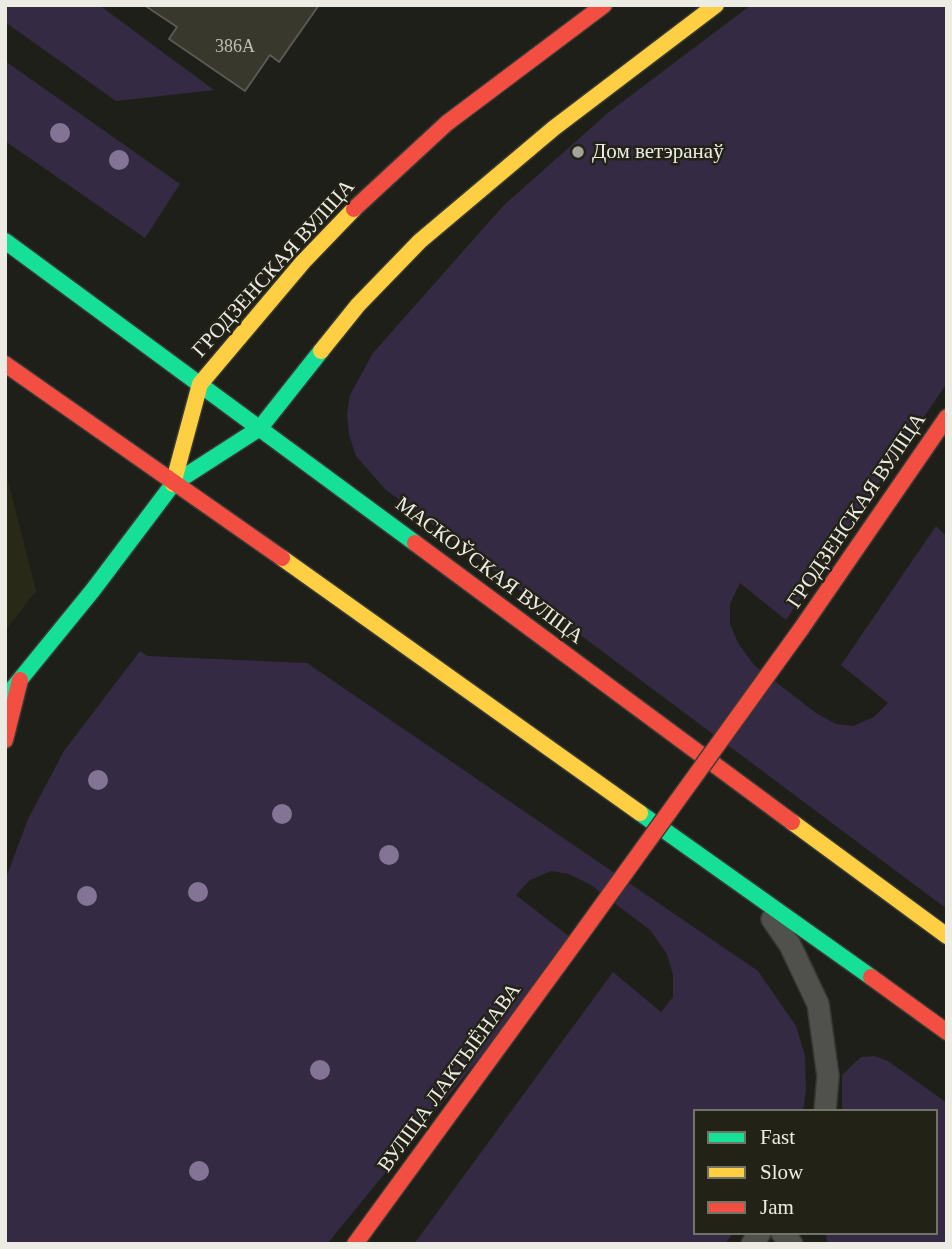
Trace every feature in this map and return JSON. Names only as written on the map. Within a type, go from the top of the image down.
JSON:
[{"type":"main road","name":"ГРОДЗЕНСКАЯ ВУЛІЦА","points":[[173,484],[200,384],[303,262],[376,186],[447,123],[604,5]]},
{"type":"main road","points":[[5,698],[93,590],[173,484],[260,428],[358,305],[420,241],[554,128],[716,5]]},
{"type":"main road","name":"МАСКОЎСКАЯ ВУЛІЦА","points":[[5,240],[947,936]]},
{"type":"main road","points":[[5,364],[173,484],[289,562],[947,1032]]},
{"type":"main road","name":"ГРОДЗЕНСКАЯ ВУЛІЦА","points":[[579,937],[801,629],[947,417]]},
{"type":"main road","points":[[5,740],[20,680]]},
{"type":"main road","name":"ВУЛІЦА ЛАКТЫЁНАВА","points":[[355,1244],[579,937]]},
{"type":"lane","points":[[753,895],[790,945],[818,1004],[828,1076],[825,1109]]},
{"type":"shaded area","points":[[5,5],[99,5],[214,90],[116,101],[5,22]]},
{"type":"shaded area","points":[[751,5],[947,5],[947,383],[786,620],[740,583],[730,604],[730,624],[738,643],[754,665],[816,713],[836,724],[853,726],[874,717],[888,703],[841,665],[936,526],[947,537],[947,909],[385,489],[356,456],[349,435],[347,413],[350,395],[373,353],[504,205],[609,112]]},
{"type":"shaded area","points":[[5,61],[180,184],[145,238],[5,141]]},
{"type":"shaded area","points":[[5,469],[36,591],[5,631]]},
{"type":"shaded area","points":[[140,651],[147,656],[307,663],[758,971],[796,1026],[805,1056],[806,1090],[803,1109],[693,1109],[693,1235],[732,1235],[725,1244],[414,1244],[613,972],[661,1012],[673,997],[673,975],[667,954],[650,930],[591,885],[569,874],[551,871],[530,880],[516,895],[571,938],[480,1057],[327,1244],[5,1244],[5,881],[28,819],[64,751]]},
{"type":"shaded area","points":[[874,1056],[888,1061],[947,1103],[947,1244],[827,1244],[826,1235],[938,1235],[938,1109],[842,1109],[842,1075],[861,1057]]},
{"type":"building","points":[[144,5],[319,5],[279,62],[270,55],[245,91],[169,39],[177,27]]},
{"type":"traffic: fast","points":[[5,241],[415,543]]},
{"type":"traffic: fast","points":[[5,698],[93,590],[173,484],[260,428],[321,351]]},
{"type":"traffic: fast","points":[[640,813],[871,977]]},
{"type":"traffic: slow","points":[[321,351],[358,305],[420,241],[554,128],[716,5]]},
{"type":"traffic: slow","points":[[173,484],[200,384],[303,262],[354,209]]},
{"type":"traffic: slow","points":[[282,558],[640,813]]},
{"type":"traffic: slow","points":[[792,822],[947,936]]},
{"type":"traffic: jam","points":[[354,209],[447,123],[604,5]]},
{"type":"traffic: jam","points":[[5,364],[282,558]]},
{"type":"traffic: jam","points":[[801,629],[947,417]]},
{"type":"traffic: jam","points":[[415,543],[792,822]]},
{"type":"traffic: jam","points":[[579,937],[801,629]]},
{"type":"traffic: jam","points":[[5,740],[20,680]]},
{"type":"traffic: jam","points":[[355,1244],[579,937]]},
{"type":"traffic: jam","points":[[871,977],[947,1032]]},
{"type":"place","name":"Дом ветэранаў","points":[[578,152]]}]
